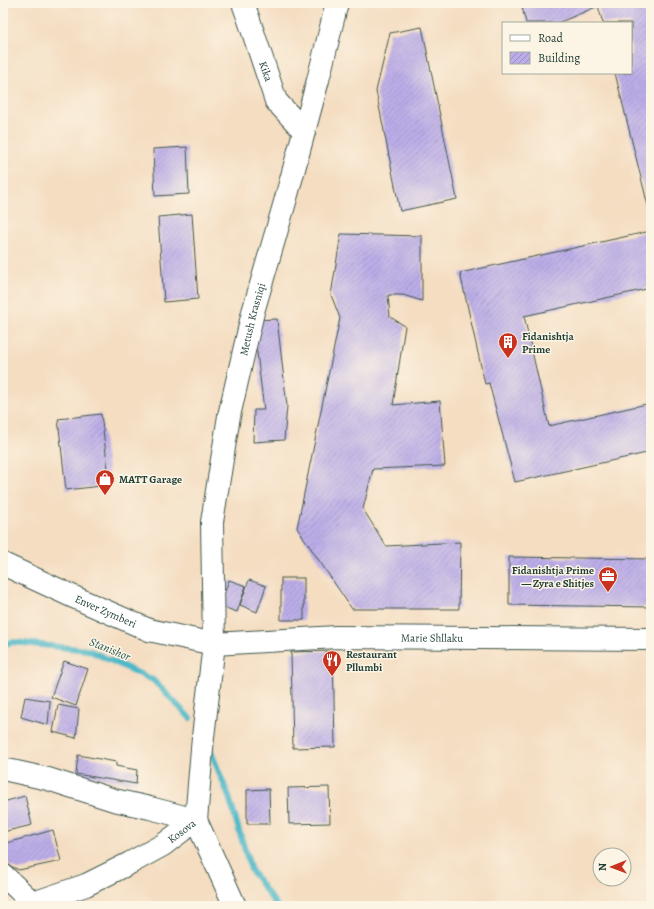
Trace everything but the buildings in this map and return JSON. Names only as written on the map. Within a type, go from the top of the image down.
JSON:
[{"type":"street","name":"Kika","points":[[243,3],[276,101],[304,131]]},
{"type":"street","name":"Metush Krasniqi","points":[[214,644],[212,522],[229,416],[253,312],[285,202],[337,3]]},
{"type":"street","name":"Enver Zymberi","points":[[3,564],[149,630],[214,644]]},
{"type":"street","name":"Marie Shllaku","points":[[214,644],[337,637],[651,640]]},
{"type":"street","name":"Kosova","points":[[31,905],[86,885],[164,846],[196,820],[203,738],[214,644]]},
{"type":"street","points":[[3,769],[48,779],[114,800],[196,820],[235,906]]},
{"type":"street","points":[[3,875],[31,905]]},
{"type":"waterway","name":"Stanishor","points":[[3,644],[13,642],[88,650],[153,680],[190,718]]},
{"type":"waterway","name":"Stanishor","points":[[210,749],[229,797],[251,870],[277,906]]},
{"type":"place","name":"Fidanishtja Prime","points":[[508,359]]},
{"type":"place","name":"MATT Garage","points":[[105,496]]},
{"type":"place","name":"Fidanishtja Prime — Zyra e Shitjes","points":[[608,593]]},
{"type":"place","name":"Restaurant Pllumbi","points":[[332,677]]}]
